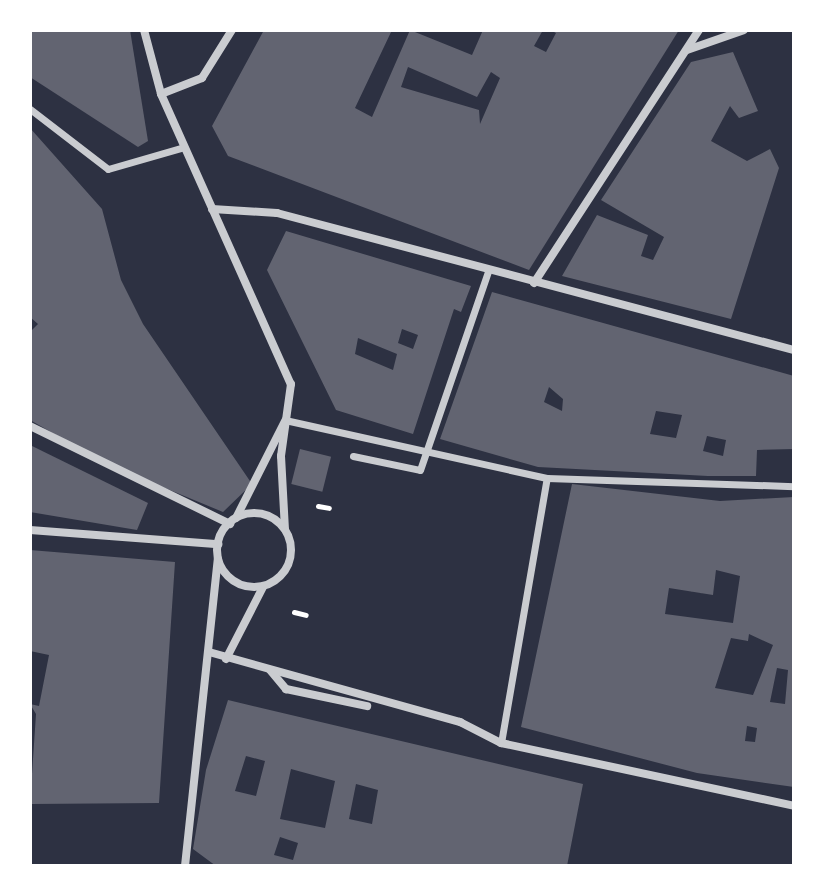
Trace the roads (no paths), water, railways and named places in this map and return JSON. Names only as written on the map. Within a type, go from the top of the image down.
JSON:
[{"type":"street","points":[[144,30],[161,94],[291,384],[285,420],[285,529],[291,556],[263,587],[226,659]]},
{"type":"street","points":[[161,94],[202,78],[232,30]]},
{"type":"street","points":[[534,283],[699,30]]},
{"type":"street","points":[[687,50],[744,30]]},
{"type":"street","points":[[30,109],[108,169],[184,147]]},
{"type":"street","points":[[212,209],[277,213],[794,350]]},
{"type":"street","points":[[353,456],[420,470],[424,449],[488,271]]},
{"type":"street","points":[[285,420],[547,478],[794,486]]},
{"type":"street","points":[[186,865],[218,544],[285,420]]},
{"type":"street","points":[[30,426],[233,521],[260,513],[285,529]]},
{"type":"street","points":[[501,743],[547,478]]},
{"type":"street","points":[[30,530],[218,544]]},
{"type":"street","points":[[218,559],[235,582],[263,587]]},
{"type":"street","points":[[209,652],[460,722],[501,743],[794,806]]},
{"type":"street","points":[[269,670],[286,689],[367,706]]}]
